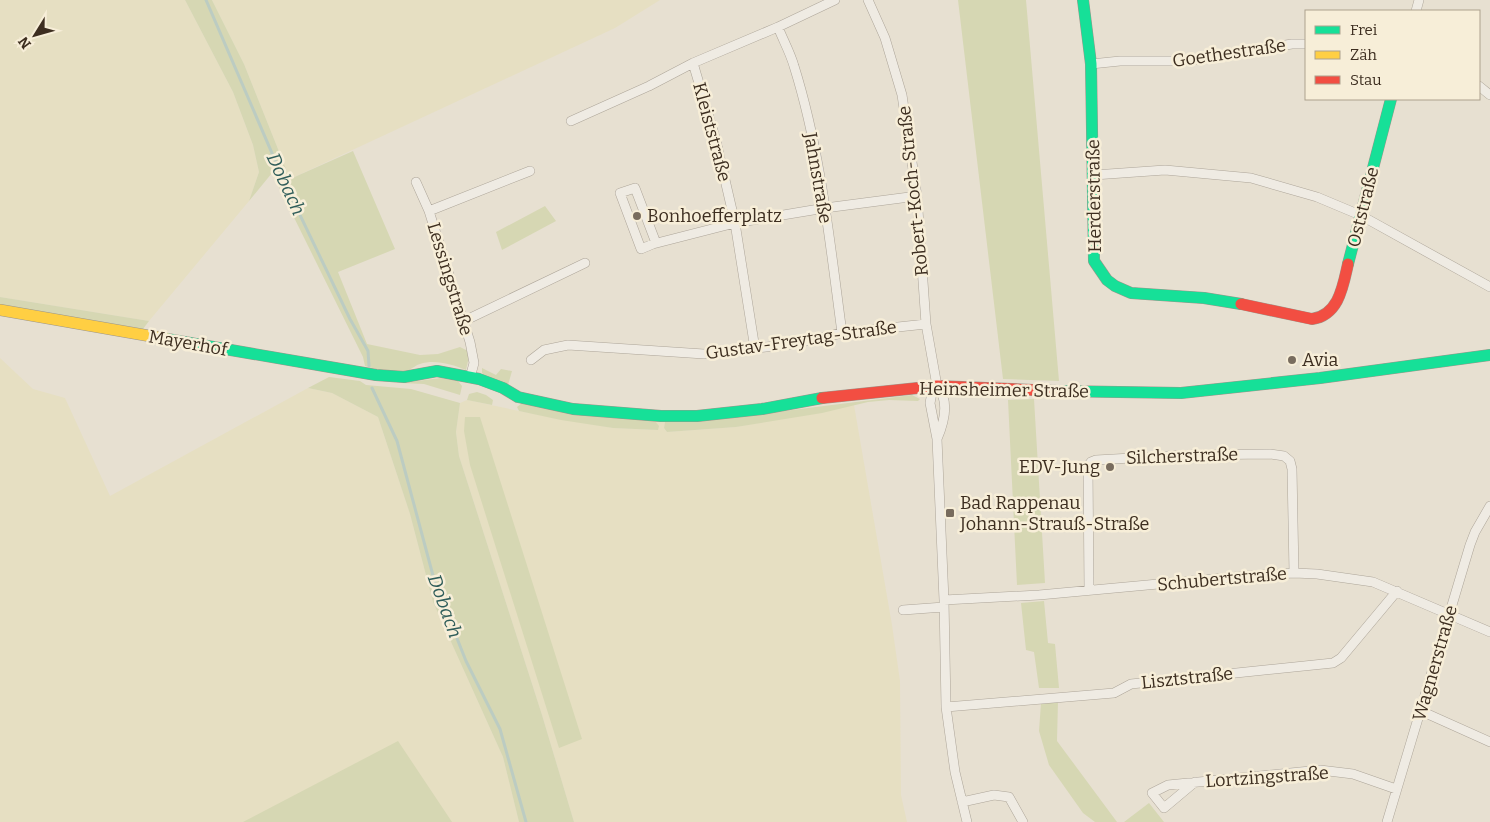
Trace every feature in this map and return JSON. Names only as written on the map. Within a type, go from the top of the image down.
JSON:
[{"type":"street","points":[[571,120],[835,0]]},
{"type":"street","name":"Robert-Koch-Straße","points":[[868,0],[885,38],[902,95],[917,196],[926,324],[938,386],[943,393],[944,402],[943,425],[937,439]]},
{"type":"street","name":"Herderstraße","points":[[1083,0],[1091,64],[1094,261],[1100,271],[1115,286],[1131,293],[1204,298],[1312,319],[1329,312]]},
{"type":"street","name":"Jahnstraße","points":[[778,27],[794,64],[807,112],[825,208],[842,333]]},
{"type":"street","name":"Goethestraße","points":[[1091,64],[1187,61],[1292,44],[1305,44]]},
{"type":"street","name":"Kleiststraße","points":[[693,63],[716,140],[735,223],[754,349]]},
{"type":"street","points":[[1480,87],[1490,95]]},
{"type":"street","name":"Oststraße","points":[[1329,312],[1341,293],[1391,100]]},
{"type":"street","points":[[1094,176],[1166,170],[1251,178],[1318,197],[1360,215],[1490,287]]},
{"type":"street","points":[[429,211],[530,171]]},
{"type":"street","name":"Lessingstraße","points":[[416,182],[429,211],[470,342],[474,363],[470,378]]},
{"type":"street","points":[[656,243],[635,188],[620,193],[641,249],[656,243],[735,223],[825,208],[917,196]]},
{"type":"street","points":[[464,321],[584,263]]},
{"type":"street","name":"Mayerhof","points":[[0,310],[376,375]]},
{"type":"street","name":"Gustav-Freytag-Straße","points":[[531,360],[544,350],[568,345],[704,354],[792,344],[842,333],[926,324]]},
{"type":"street","name":"Heinsheimer Straße","points":[[376,375],[404,377],[437,371],[470,378],[487,392],[511,399],[518,397],[573,409],[661,416],[696,416],[762,409],[829,398],[938,386],[1181,393],[1320,378],[1490,355]]},
{"type":"street","points":[[938,386],[932,393],[930,404],[937,439],[946,707],[955,772],[967,822]]},
{"type":"street","name":"Silcherstraße","points":[[1089,590],[1088,466],[1096,460],[1185,455],[1270,454],[1284,456],[1290,461],[1292,469],[1294,573]]},
{"type":"street","name":"Wagnerstraße","points":[[1387,822],[1475,532],[1490,506]]},
{"type":"street","name":"Schubertstraße","points":[[903,610],[944,604],[1089,590],[1294,573],[1343,576],[1373,582],[1490,632]]},
{"type":"street","name":"Lisztstraße","points":[[946,707],[1114,693],[1130,684],[1333,663],[1341,658],[1397,591]]},
{"type":"street","points":[[1421,711],[1490,742]]},
{"type":"street","name":"Lortzingstraße","points":[[1195,782],[1320,770],[1353,774],[1396,789]]},
{"type":"street","points":[[962,802],[994,795],[1009,797],[1023,822]]},
{"type":"shaded area","points":[[0,0],[185,0],[233,92],[253,145],[259,172],[249,201],[149,321],[0,297]]},
{"type":"shaded area","points":[[212,0],[660,0],[615,28],[290,179],[244,64]]},
{"type":"shaded area","points":[[0,358],[33,389],[65,398],[110,496],[308,388],[332,393],[378,417],[410,514],[433,602],[503,757],[519,822],[0,822]]},
{"type":"shaded area","points":[[467,400],[613,428],[658,430],[654,420],[665,422],[664,428],[667,432],[736,427],[854,405],[900,681],[901,795],[907,822],[574,822],[542,715],[459,456],[456,432],[460,403]]},
{"type":"green space","points":[[185,0],[212,0],[244,64],[290,179],[353,151],[395,249],[338,272],[367,344],[420,355],[438,354],[460,347],[470,352],[466,370],[437,362],[417,365],[409,370],[398,372],[365,366],[363,357],[272,173],[249,201],[259,172],[253,145],[233,92]]},
{"type":"green space","points":[[958,0],[1026,0],[1059,381],[1003,379]]},
{"type":"green space","points":[[545,206],[556,221],[502,250],[496,232]]},
{"type":"green space","points":[[0,297],[149,321],[143,329],[0,305]]},
{"type":"green space","points":[[482,368],[496,375],[501,369],[512,371],[508,385],[486,377],[482,373]]},
{"type":"green space","points":[[329,377],[360,381],[366,385],[411,389],[460,403],[456,432],[459,456],[542,715],[574,822],[519,822],[503,757],[433,602],[410,514],[378,417],[332,393],[308,388]]},
{"type":"green space","points":[[441,378],[458,381],[462,386],[460,395],[424,384],[401,383]]},
{"type":"green space","points":[[477,392],[493,400],[492,405],[467,400],[469,394]]},
{"type":"green space","points":[[912,395],[920,399],[918,401],[889,400],[868,402],[822,413],[736,427],[667,432],[664,428],[665,422],[729,418]]},
{"type":"green space","points":[[1034,399],[1045,583],[1017,585],[1008,400]]},
{"type":"green space","points":[[522,403],[654,420],[659,426],[658,430],[613,428],[561,420],[519,411],[517,407]]},
{"type":"green space","points":[[465,417],[480,417],[582,739],[559,748],[470,465],[464,431]]},
{"type":"green space","points":[[1044,601],[1048,643],[1055,644],[1059,688],[1039,688],[1034,652],[1026,650],[1021,603]]},
{"type":"green space","points":[[1058,701],[1057,741],[1117,822],[1095,822],[1083,813],[1049,765],[1039,731],[1041,703]]},
{"type":"green space","points":[[398,741],[452,822],[243,822]]},
{"type":"green space","points":[[1149,803],[1164,822],[1124,822]]},
{"type":"waterway","name":"Dobach","points":[[206,0],[287,188],[350,319],[368,351],[369,366]]},
{"type":"waterway","name":"Dobach","points":[[372,388],[397,441],[435,583],[466,661],[500,729],[526,822]]},
{"type":"traffic: fast","points":[[1083,0],[1091,64],[1094,261],[1107,280],[1131,293],[1204,298],[1241,304]]},
{"type":"traffic: fast","points":[[1348,264],[1391,100]]},
{"type":"traffic: fast","points":[[167,339],[376,375],[404,377],[437,371],[479,379],[503,388],[518,397],[573,409],[661,416],[697,416],[762,409],[822,398]]},
{"type":"traffic: fast","points":[[1057,391],[1181,393],[1320,378],[1490,355]]},
{"type":"traffic: slow","points":[[0,310],[167,339]]},
{"type":"traffic: jam","points":[[1241,304],[1312,319],[1321,316],[1334,306],[1342,290],[1348,264]]},
{"type":"traffic: jam","points":[[822,398],[937,386],[1057,391]]},
{"type":"place","name":"Bonhoefferplatz","points":[[637,216]]},
{"type":"place","name":"Avia","points":[[1292,360]]},
{"type":"place","name":"EDV-Jung","points":[[1110,467]]},
{"type":"place","name":"Bad Rappenau Johann-Strauß-Straße","points":[[950,513]]}]
